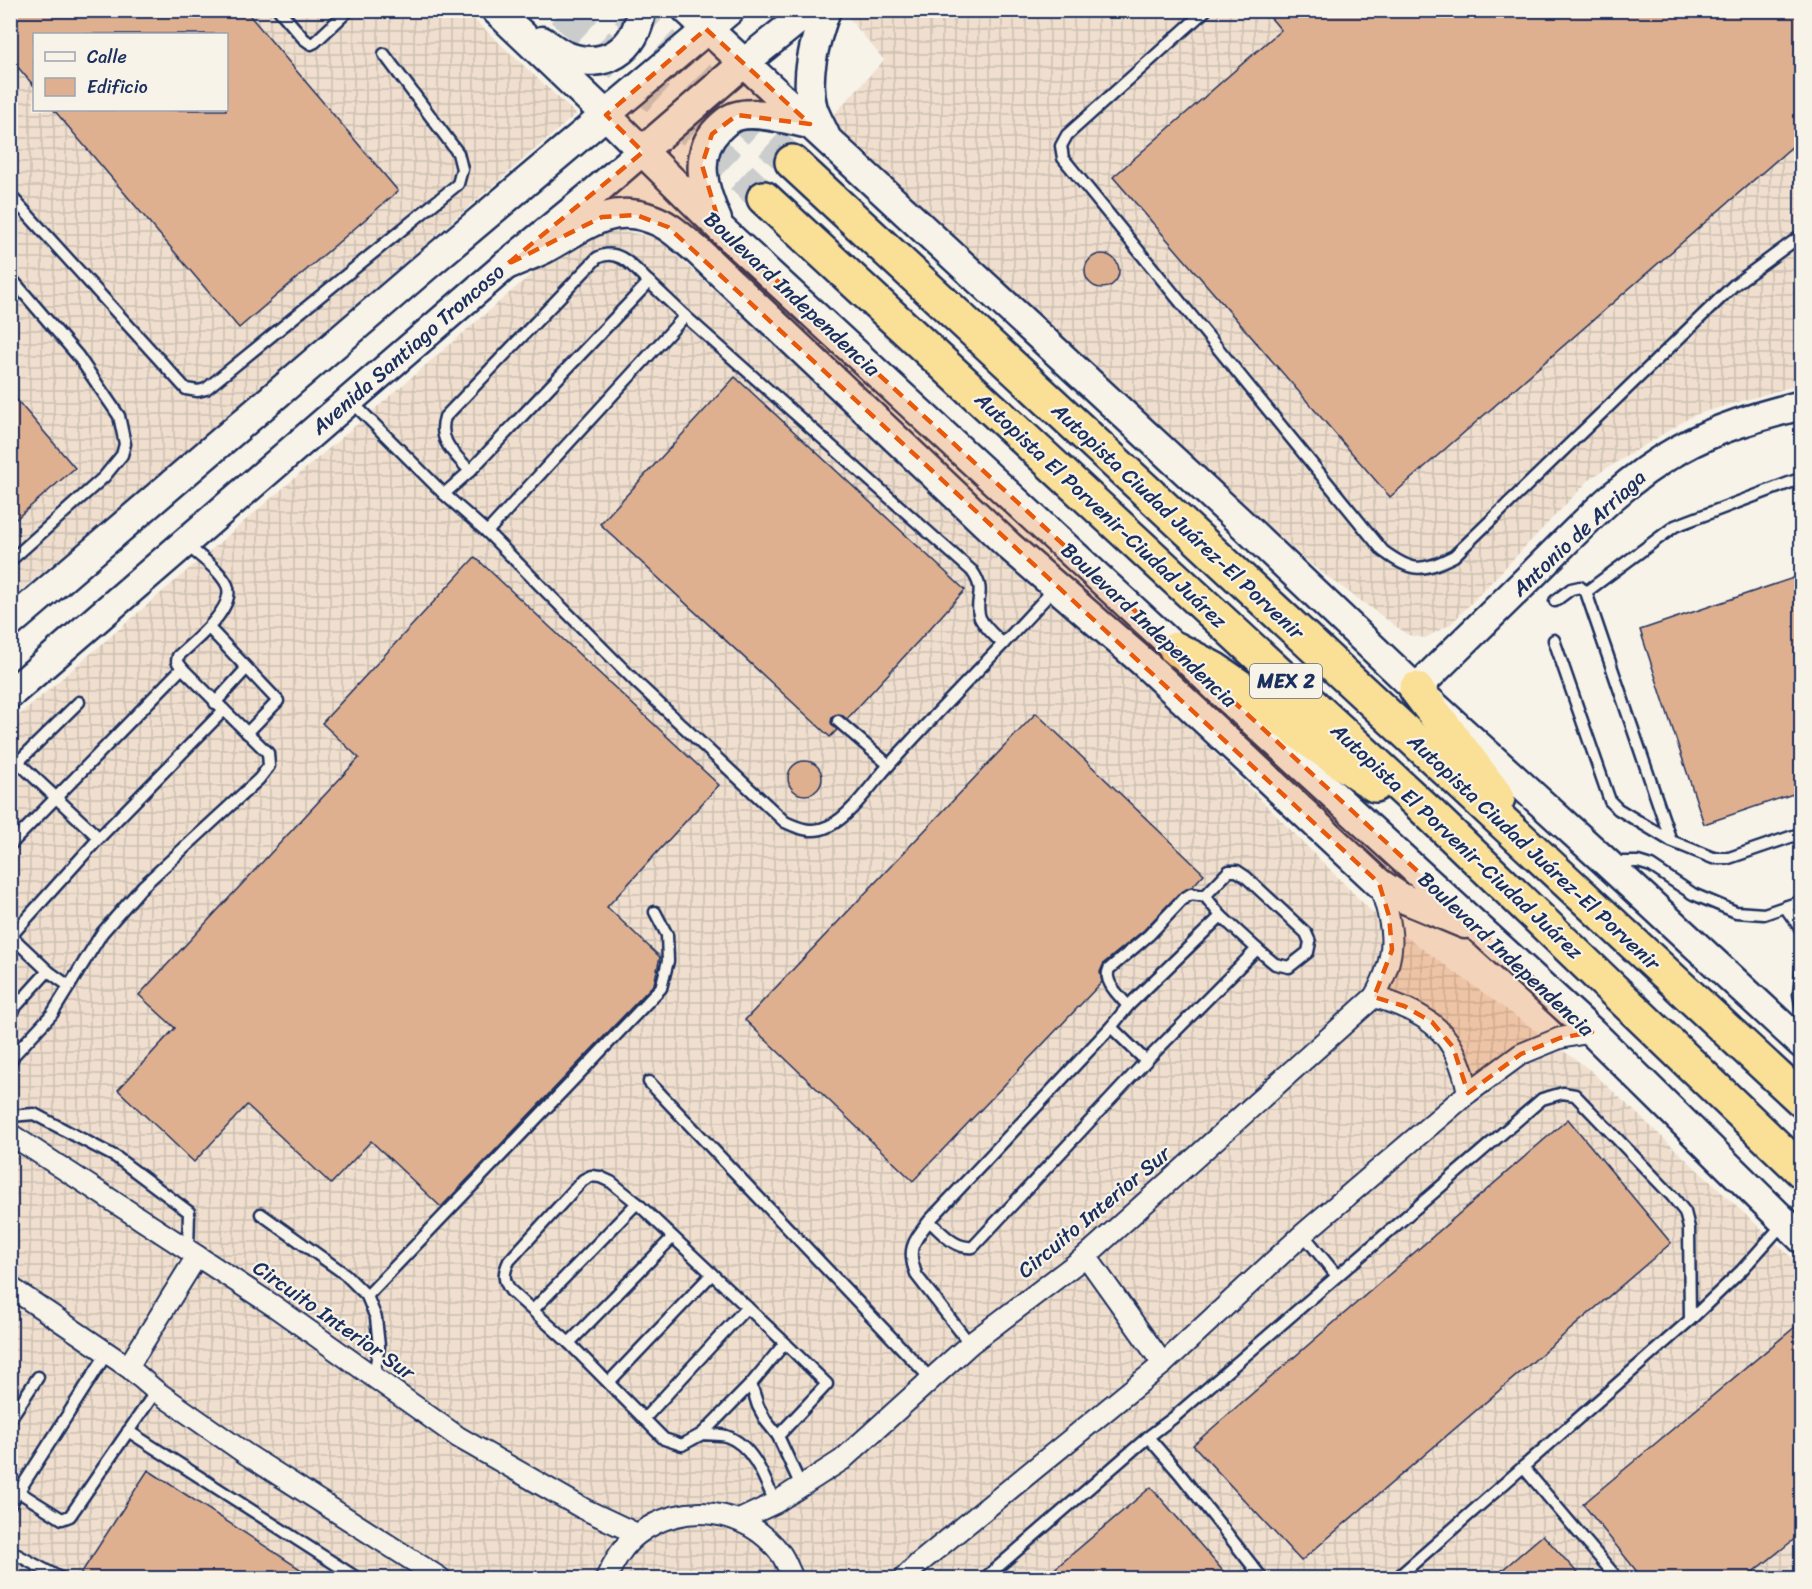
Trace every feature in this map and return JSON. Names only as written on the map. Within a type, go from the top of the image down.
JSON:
[{"type":"highway","name":"Autopista Ciudad Juárez-El Porvenir","points":[[792,162],[1802,1100]]},
{"type":"highway","name":"Autopista El Porvenir-Ciudad Juárez","points":[[764,198],[1430,813],[1802,1171]]},
{"type":"highway","points":[[1176,649],[1214,669],[1252,695],[1313,743],[1383,791],[1430,813]]},
{"type":"highway","points":[[1416,689],[1547,864]]},
{"type":"main road","name":"Boulevard Independencia","points":[[495,10],[606,115],[721,229],[1592,1032],[1792,1231]]},
{"type":"main road","points":[[523,36],[542,41],[565,56],[598,61],[610,58],[624,49],[634,36],[641,10]]},
{"type":"main road","points":[[10,623],[606,115],[697,20],[730,10]]},
{"type":"main road","name":"Avenida Santiago Troncoso","points":[[10,694],[506,265],[643,152],[744,63],[810,10]]},
{"type":"main road","points":[[819,132],[810,88],[813,51],[826,10]]},
{"type":"main road","points":[[697,20],[1237,519],[1416,689],[1802,1044]]},
{"type":"main road","points":[[721,229],[705,188],[702,165],[712,134],[726,121],[737,116],[766,116],[819,132]]},
{"type":"main road","points":[[506,265],[544,249],[580,226],[602,218],[636,215],[653,219],[668,227],[706,259],[1008,545],[1143,662],[1379,883],[1400,897],[1481,931]]},
{"type":"main road","points":[[842,341],[1008,545]]},
{"type":"main road","name":"Antonio de Arriaga","points":[[1416,689],[1595,512],[1633,478],[1679,449],[1712,433],[1759,416],[1802,405]]},
{"type":"street","name":"Circuito Interior Sur","points":[[739,1520],[775,1503],[842,1460],[970,1344],[1086,1256],[1374,997],[1386,977],[1392,950],[1389,916],[1379,883]]},
{"type":"street","points":[[1374,997],[1404,1006],[1432,1022],[1453,1047],[1464,1068],[1468,1093]]},
{"type":"street","points":[[904,1578],[918,1564],[1163,1364],[1303,1234],[1468,1093],[1521,1054],[1560,1038],[1592,1032]]},
{"type":"street","name":"Circuito Interior Sur","points":[[12,1124],[192,1253],[274,1306],[458,1437],[584,1509],[637,1534]]},
{"type":"street","points":[[128,1367],[192,1253]]},
{"type":"street","points":[[1086,1256],[1163,1364]]},
{"type":"street","points":[[10,1287],[128,1367],[156,1391],[246,1455],[440,1578]]},
{"type":"street","points":[[606,1578],[618,1555],[637,1534],[660,1520],[687,1513],[713,1513],[739,1520],[763,1534],[781,1555],[793,1578]]},
{"type":"lane","points":[[279,10],[311,44],[349,10]]},
{"type":"lane","points":[[1206,10],[1066,135],[1061,146],[1063,158],[1383,551],[1402,564],[1419,568],[1426,567],[1454,556],[1734,285],[1802,235]]},
{"type":"lane","points":[[10,195],[186,389],[198,391],[206,389],[458,184],[462,169],[458,153],[384,54]]},
{"type":"lane","points":[[470,471],[445,443],[442,434],[445,417],[597,258],[608,254],[622,257],[685,316],[972,571],[979,580],[980,616],[986,627],[1003,644]]},
{"type":"lane","points":[[10,277],[78,356],[119,416],[125,444],[123,455],[104,477],[10,561]]},
{"type":"lane","points":[[444,494],[470,471],[649,282]]},
{"type":"lane","points":[[488,532],[685,316]]},
{"type":"lane","points":[[350,400],[444,494],[488,532],[637,683],[786,822],[801,830],[816,830],[829,826],[845,816],[889,765],[1055,588]]},
{"type":"lane","points":[[1586,592],[1675,526],[1802,478]]},
{"type":"lane","points":[[10,1064],[14,1055],[52,1014],[102,933],[143,886],[269,766],[268,753],[215,703],[177,661],[178,656],[209,628],[228,599],[228,587],[221,576],[185,543]]},
{"type":"lane","points":[[1555,601],[1575,587],[1580,587],[1586,592],[1671,841]]},
{"type":"lane","points":[[209,628],[278,701],[247,733]]},
{"type":"lane","points":[[1554,640],[1610,801],[1618,809],[1671,841],[1706,855],[1730,858],[1802,833]]},
{"type":"lane","points":[[10,845],[182,668]]},
{"type":"lane","points":[[215,703],[246,669]]},
{"type":"lane","points":[[79,702],[14,765],[56,796],[99,838]]},
{"type":"lane","points":[[69,986],[48,971],[11,936],[99,838],[224,710]]},
{"type":"lane","points":[[838,721],[889,765]]},
{"type":"lane","points":[[1606,862],[1638,862],[1651,866],[1694,894],[1736,912],[1764,914],[1802,901]]},
{"type":"lane","points":[[1128,1006],[1108,981],[1107,972],[1191,894],[1205,896],[1221,916],[1275,964],[1289,967],[1308,952],[1310,942],[1306,933],[1237,871],[1228,871],[1205,896]]},
{"type":"lane","points":[[1785,906],[1802,931]]},
{"type":"lane","points":[[367,1296],[661,988],[668,961],[667,935],[655,912]]},
{"type":"lane","points":[[970,1344],[917,1276],[911,1257],[913,1241],[1128,1006],[1221,916]]},
{"type":"lane","points":[[929,1221],[956,1245],[964,1248],[973,1247],[1146,1061],[1257,949]]},
{"type":"lane","points":[[1802,964],[1799,994],[1802,1009]]},
{"type":"lane","points":[[10,1013],[48,971]]},
{"type":"lane","points":[[1111,1027],[1146,1061]]},
{"type":"lane","points":[[649,1082],[931,1379]]},
{"type":"lane","points":[[984,1578],[1148,1437],[1182,1411],[1542,1099],[1563,1093],[1575,1095],[1685,1212],[1690,1241],[1690,1320]]},
{"type":"lane","points":[[12,1124],[34,1114],[116,1157],[189,1212],[192,1253]]},
{"type":"lane","points":[[778,1436],[827,1384],[785,1343],[712,1274],[672,1238],[637,1203],[611,1182],[591,1176],[583,1180],[509,1261],[505,1270],[506,1284],[609,1382],[664,1439],[673,1443],[682,1445],[702,1434],[751,1384],[785,1343]]},
{"type":"lane","points":[[533,1310],[637,1203]]},
{"type":"lane","points":[[261,1214],[345,1274],[367,1296],[376,1318],[379,1346],[374,1376]]},
{"type":"lane","points":[[1397,1578],[1690,1320],[1741,1271],[1792,1231]]},
{"type":"lane","points":[[1303,1234],[1337,1276]]},
{"type":"lane","points":[[569,1343],[672,1238]]},
{"type":"lane","points":[[609,1382],[712,1274]]},
{"type":"lane","points":[[644,1419],[747,1307]]},
{"type":"lane","points":[[10,1506],[107,1353]]},
{"type":"lane","points":[[10,1419],[38,1377]]},
{"type":"lane","points":[[751,1384],[758,1406],[778,1436],[801,1486]]},
{"type":"lane","points":[[19,1492],[62,1519],[68,1518],[156,1391]]},
{"type":"lane","points":[[128,1431],[357,1578]]},
{"type":"lane","points":[[702,1434],[726,1436],[742,1445],[761,1473],[775,1503]]},
{"type":"lane","points":[[1148,1437],[1263,1578]]},
{"type":"lane","points":[[1523,1467],[1617,1578]]},
{"type":"lane","points":[[10,1551],[60,1578]]},
{"type":"highlighted area","points":[[706,29],[810,124],[737,115],[712,134],[702,165],[721,229],[1592,1032],[1560,1038],[1521,1054],[1468,1093],[1453,1047],[1432,1022],[1404,1006],[1374,997],[1392,950],[1389,916],[1379,883],[668,227],[636,215],[602,217],[506,265],[643,152],[606,115]]},
{"type":"shaded area","points":[[11,11],[465,11],[576,114],[191,447],[11,599]]},
{"type":"shaded area","points":[[856,11],[1801,11],[1801,384],[1694,415],[1591,478],[1451,624],[1425,638],[1408,635],[1310,564],[827,122],[884,60],[848,17]]},
{"type":"shaded area","points":[[609,228],[657,238],[1166,704],[1373,913],[1590,1070],[1801,1266],[1801,1578],[11,1578],[10,723],[563,247]]},
{"type":"building","points":[[10,10],[245,10],[398,191],[239,328],[55,111],[228,111],[228,33],[33,33],[33,85],[10,58]]},
{"type":"building","points":[[1264,10],[1802,10],[1802,138],[1390,497],[1113,177],[1281,30]]},
{"type":"building","points":[[1102,254],[1114,259],[1119,271],[1114,283],[1102,288],[1090,283],[1085,271],[1090,259]]},
{"type":"building","points":[[735,377],[965,590],[847,719],[840,714],[833,716],[831,723],[837,730],[830,737],[600,524]]},
{"type":"building","points":[[10,392],[75,468],[10,524]]},
{"type":"building","points":[[475,557],[719,785],[607,907],[660,957],[654,984],[441,1207],[371,1141],[331,1184],[247,1105],[194,1162],[118,1090],[175,1028],[139,995],[359,758],[322,723]]},
{"type":"building","points":[[1802,575],[1802,791],[1704,824],[1640,630]]},
{"type":"building","points":[[1036,713],[1204,874],[1192,887],[1178,894],[1144,930],[1104,963],[1100,972],[1102,982],[913,1181],[745,1020]]},
{"type":"building","points":[[805,761],[817,766],[822,778],[817,790],[805,795],[793,790],[788,778],[793,766]]},
{"type":"building","points":[[1568,1119],[1671,1243],[1301,1561],[1193,1445]]},
{"type":"building","points":[[1802,1321],[1802,1533],[1746,1578],[1642,1578],[1583,1504]]},
{"type":"building","points":[[148,1470],[314,1578],[78,1578]]},
{"type":"building","points":[[1151,1487],[1229,1578],[1044,1578]]},
{"type":"building","points":[[1543,1535],[1582,1578],[1493,1578]]},
{"type":"tunnel","points":[[562,10],[764,198]]},
{"type":"tunnel","points":[[626,10],[792,162]]}]
